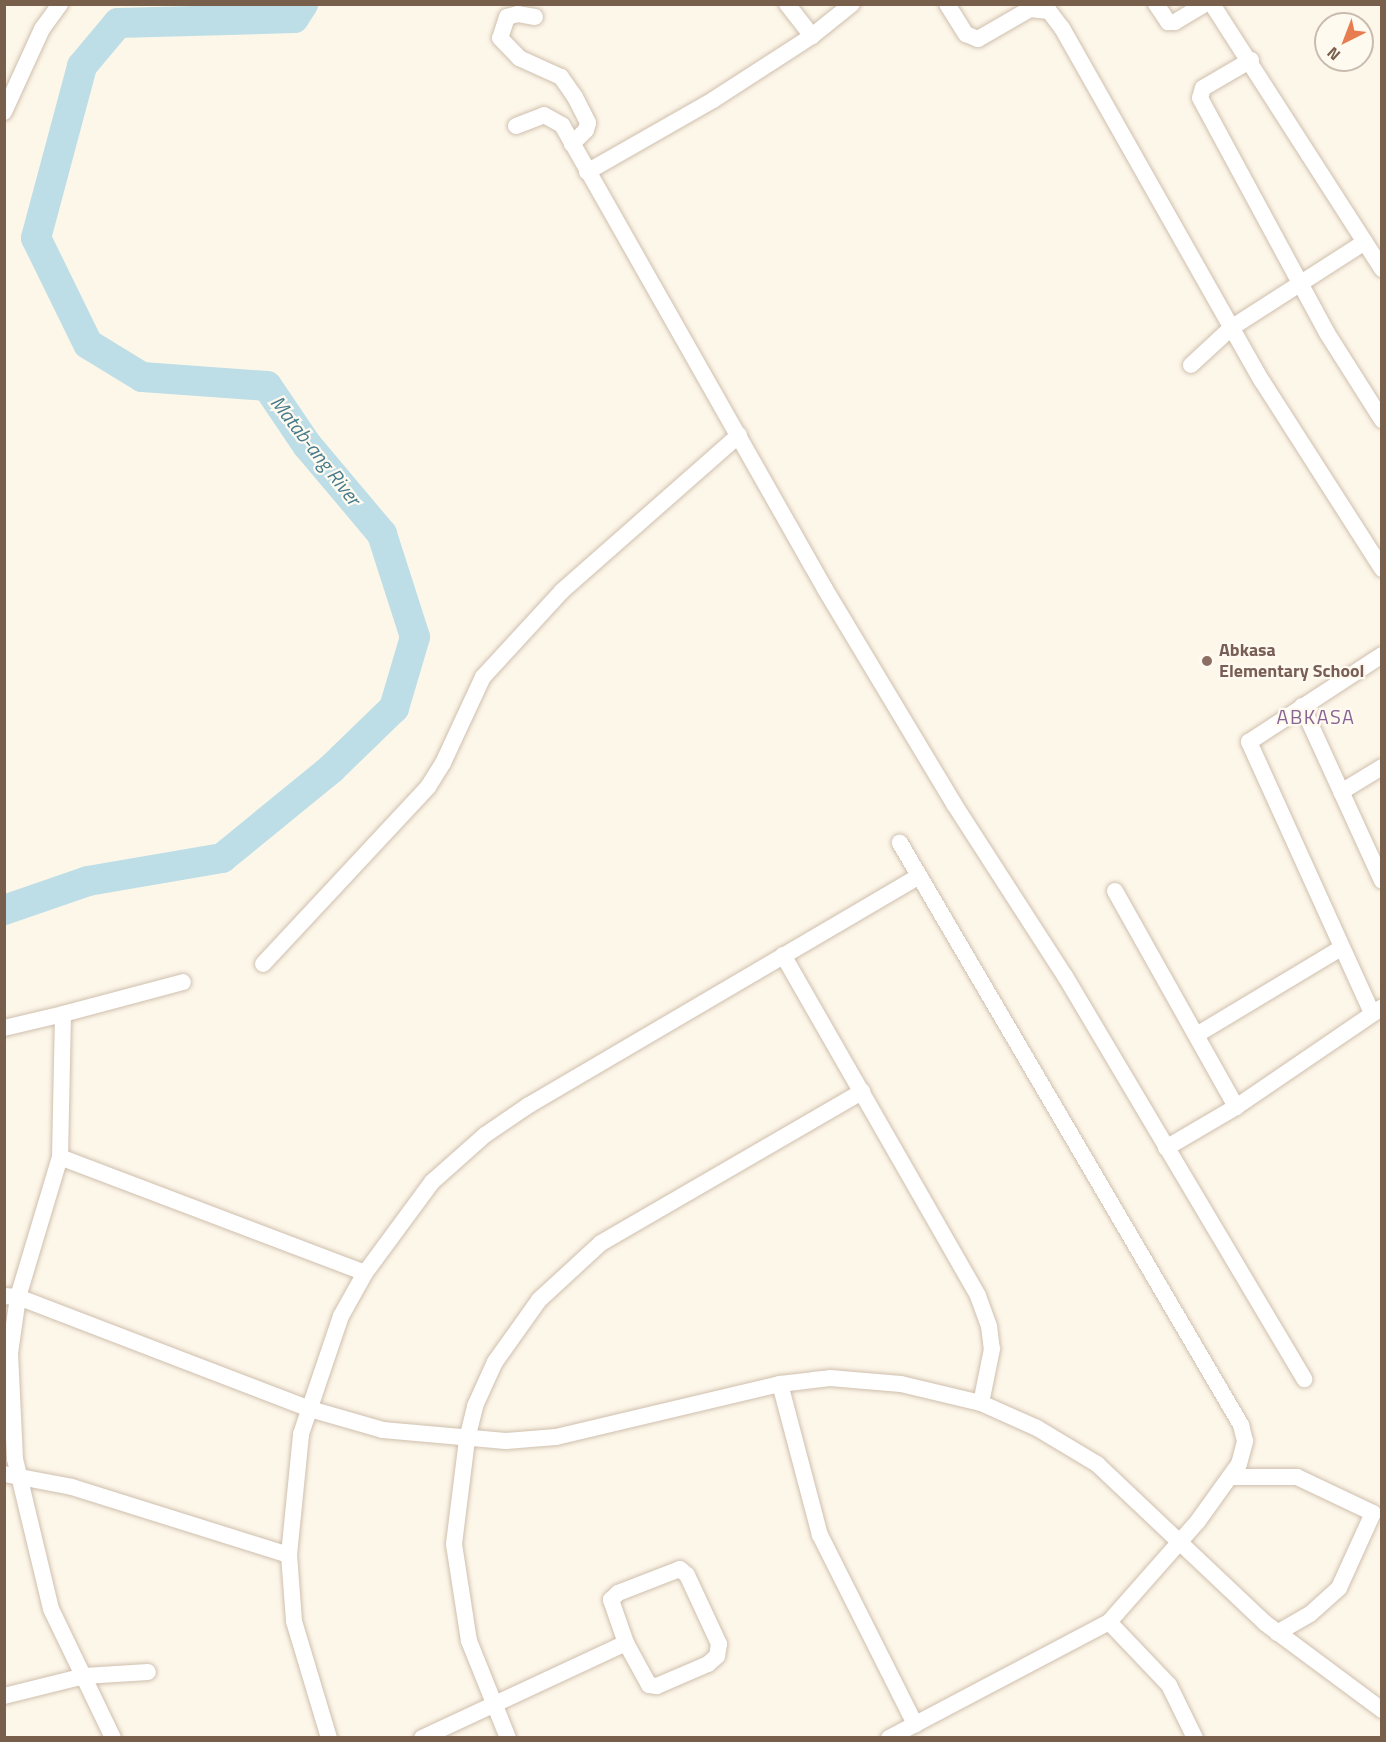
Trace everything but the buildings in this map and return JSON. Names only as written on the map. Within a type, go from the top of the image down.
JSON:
[{"type":"street","points":[[4,112],[42,29],[60,4]]},
{"type":"street","points":[[786,4],[812,36]]},
{"type":"street","points":[[587,172],[713,100],[812,36],[852,4]]},
{"type":"street","points":[[947,4],[966,34],[978,39],[1030,9],[1049,11],[1062,28],[1231,328],[1382,569]]},
{"type":"street","points":[[1156,4],[1168,22],[1175,22],[1205,4]]},
{"type":"street","points":[[1212,4],[1251,60],[1382,269]]},
{"type":"street","points":[[535,17],[518,14],[507,18],[500,38],[519,58],[561,77],[575,97],[588,123],[586,130],[572,144]]},
{"type":"street","points":[[1251,60],[1203,88],[1200,98],[1301,284],[1382,420]]},
{"type":"street","points":[[516,126],[544,115],[556,118],[837,609],[954,804],[1065,976],[1304,1379]]},
{"type":"street","points":[[1191,365],[1231,328],[1365,242]]},
{"type":"street","points":[[263,964],[428,787],[443,763],[483,677],[562,591],[739,435]]},
{"type":"street","points":[[1166,1149],[1236,1107],[1377,1010],[1341,948],[1250,746],[1252,736],[1382,655]]},
{"type":"street","points":[[1302,706],[1382,881]]},
{"type":"street","points":[[1341,792],[1382,768]]},
{"type":"street","points":[[889,1737],[1108,1622],[1181,1542],[1239,1464],[1245,1441],[1241,1425],[916,877],[900,843]]},
{"type":"street","points":[[329,1737],[294,1621],[289,1555],[296,1467],[310,1410],[341,1316],[365,1274],[432,1182],[485,1136],[529,1105],[916,877]]},
{"type":"street","points":[[1114,891],[1198,1034],[1236,1107]]},
{"type":"street","points":[[1198,1034],[1341,948]]},
{"type":"street","points":[[783,955],[986,1316],[992,1349],[981,1403]]},
{"type":"street","points":[[4,1028],[183,982]]},
{"type":"street","points":[[63,1014],[60,1157],[11,1297],[8,1388],[12,1475],[51,1609],[113,1737]]},
{"type":"street","points":[[508,1737],[469,1641],[456,1581],[456,1512],[467,1439],[475,1406],[495,1362],[539,1300],[565,1273],[601,1243],[862,1092]]},
{"type":"street","points":[[60,1157],[365,1274]]},
{"type":"street","points":[[11,1297],[310,1410],[383,1430],[507,1441],[584,1432],[780,1384],[830,1378],[901,1384],[981,1403],[1075,1448],[1120,1484],[1181,1542],[1206,1570],[1277,1633],[1382,1710]]},
{"type":"street","points":[[780,1384],[820,1535],[915,1724]]},
{"type":"street","points":[[12,1475],[72,1487],[289,1555]]},
{"type":"street","points":[[1230,1477],[1297,1477],[1373,1513],[1339,1588],[1310,1614],[1277,1633]]},
{"type":"street","points":[[680,1569],[687,1575],[719,1644],[717,1656],[708,1664],[657,1686],[643,1679],[626,1643],[611,1600],[618,1593],[680,1569]]},
{"type":"street","points":[[1108,1622],[1169,1685],[1195,1737]]},
{"type":"street","points":[[422,1737],[626,1643]]},
{"type":"street","points":[[4,1696],[84,1676],[148,1672]]},
{"type":"waterway","name":"Matab-ang River","points":[[4,910],[88,881],[222,858],[331,769],[394,708],[415,637],[382,534],[307,445],[267,386],[142,377],[88,344],[36,238],[82,66],[118,23],[294,18],[303,4]]},
{"type":"place","name":"Abkasa Elementary School","points":[[1207,661]]},
{"type":"district","name":"ABKASA","points":[[1316,716]]}]
